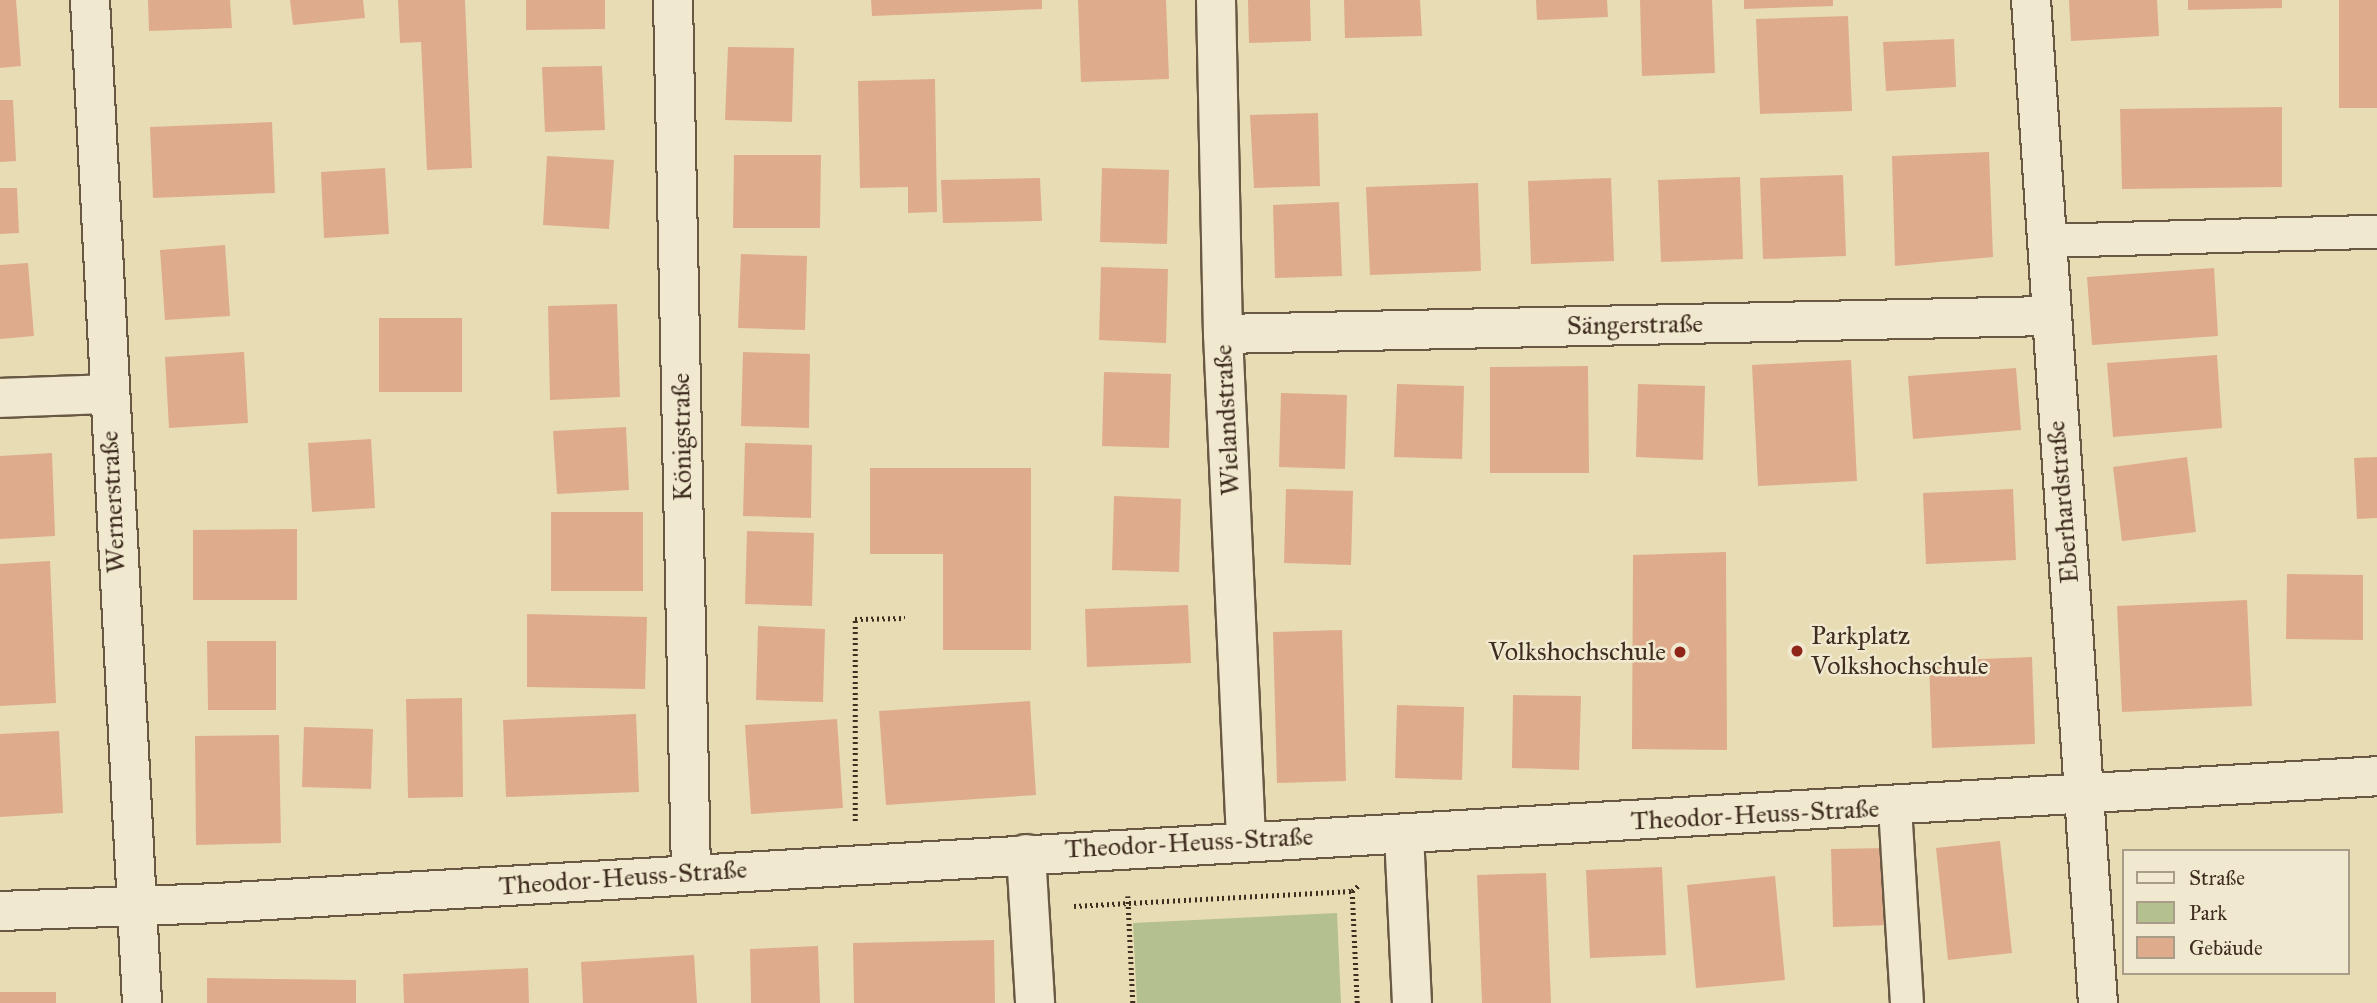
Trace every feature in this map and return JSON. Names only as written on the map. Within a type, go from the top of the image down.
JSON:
[{"type":"street","name":"Wernerstraße","points":[[90,0],[107,394],[142,1003]]},
{"type":"street","name":"Königstraße","points":[[673,0],[691,874]]},
{"type":"street","name":"Wielandstraße","points":[[1216,0],[1223,334],[1246,839]]},
{"type":"street","name":"Eberhardstraße","points":[[2031,0],[2048,316],[2087,797],[2098,1003]]},
{"type":"street","name":"Sängerstraße","points":[[1223,334],[2048,316]]},
{"type":"street","points":[[0,398],[107,394]]},
{"type":"street","name":"Theodor-Heuss-Straße","points":[[0,911],[135,906],[691,874],[1246,839],[1404,834],[2087,797],[2377,776]]},
{"type":"street","points":[[1404,834],[1412,1003]]},
{"type":"street","points":[[1026,854],[1035,1003]]},
{"type":"lane","points":[[2045,241],[2377,232]]},
{"type":"lane","points":[[1895,807],[1907,1003]]},
{"type":"path","points":[[855,864],[855,619],[905,618]]},
{"type":"path","points":[[1126,846],[1133,1003]]},
{"type":"path","points":[[1031,907],[1128,906],[1352,891]]},
{"type":"green space","points":[[1337,913],[1341,1003],[1137,1003],[1133,923]]},
{"type":"building","points":[[0,0],[16,0],[21,66],[0,68]]},
{"type":"building","points":[[148,0],[230,0],[232,28],[149,31]]},
{"type":"building","points":[[290,0],[363,0],[365,18],[293,25]]},
{"type":"building","points":[[398,0],[465,0],[472,168],[427,170],[421,42],[400,43]]},
{"type":"building","points":[[526,0],[605,0],[605,29],[526,30]]},
{"type":"building","points":[[871,0],[1042,0],[1042,9],[872,16]]},
{"type":"building","points":[[1078,0],[1166,0],[1169,79],[1081,82]]},
{"type":"building","points":[[1248,0],[1310,0],[1311,41],[1249,43]]},
{"type":"building","points":[[1344,0],[1420,0],[1422,36],[1345,38]]},
{"type":"building","points":[[1536,0],[1607,0],[1608,17],[1537,20]]},
{"type":"building","points":[[1640,0],[1712,0],[1715,73],[1642,76]]},
{"type":"building","points":[[1744,0],[1833,0],[1833,6],[1744,9]]},
{"type":"building","points":[[2069,0],[2157,0],[2159,36],[2071,41]]},
{"type":"building","points":[[2188,0],[2282,0],[2282,8],[2188,10]]},
{"type":"building","points":[[2339,0],[2377,0],[2377,108],[2339,108]]},
{"type":"building","points":[[1848,16],[1852,111],[1760,114],[1756,19]]},
{"type":"building","points":[[1954,39],[1956,87],[1886,91],[1883,42]]},
{"type":"building","points":[[728,47],[794,48],[792,122],[725,120]]},
{"type":"building","points":[[602,66],[605,130],[545,132],[542,67]]},
{"type":"building","points":[[935,79],[937,212],[908,213],[908,187],[860,188],[858,81]]},
{"type":"building","points":[[0,100],[13,100],[16,161],[0,162]]},
{"type":"building","points":[[2282,107],[2282,187],[2122,189],[2120,109]]},
{"type":"building","points":[[1318,113],[1320,186],[1254,188],[1250,115]]},
{"type":"building","points":[[272,122],[275,193],[153,198],[150,127]]},
{"type":"building","points":[[1989,152],[1993,257],[1895,266],[1892,156]]},
{"type":"building","points":[[734,155],[821,155],[820,228],[733,228]]},
{"type":"building","points":[[547,156],[614,160],[609,229],[543,225]]},
{"type":"building","points":[[385,168],[389,234],[324,238],[321,172]]},
{"type":"building","points":[[1102,168],[1169,170],[1167,244],[1100,242]]},
{"type":"building","points":[[1843,175],[1846,256],[1763,259],[1760,178]]},
{"type":"building","points":[[1740,177],[1743,259],[1661,262],[1658,180]]},
{"type":"building","points":[[1040,178],[1042,221],[943,223],[941,180]]},
{"type":"building","points":[[1611,178],[1614,261],[1531,264],[1528,181]]},
{"type":"building","points":[[1478,183],[1481,271],[1370,275],[1366,187]]},
{"type":"building","points":[[0,188],[17,188],[19,233],[0,234]]},
{"type":"building","points":[[1339,202],[1342,276],[1275,278],[1273,205]]},
{"type":"building","points":[[225,245],[230,316],[165,320],[160,250]]},
{"type":"building","points":[[741,254],[807,256],[805,330],[738,328]]},
{"type":"building","points":[[28,263],[34,336],[0,339],[0,265]]},
{"type":"building","points":[[1101,267],[1168,269],[1166,343],[1099,340]]},
{"type":"building","points":[[2214,268],[2218,336],[2092,345],[2087,277]]},
{"type":"building","points":[[617,304],[620,397],[550,400],[548,306]]},
{"type":"building","points":[[379,318],[462,318],[462,392],[379,392]]},
{"type":"building","points":[[244,352],[248,423],[169,428],[165,357]]},
{"type":"building","points":[[743,352],[810,354],[809,428],[741,426]]},
{"type":"building","points":[[2217,355],[2222,428],[2113,437],[2107,363]]},
{"type":"building","points":[[1851,360],[1857,481],[1758,486],[1752,365]]},
{"type":"building","points":[[1588,366],[1589,473],[1490,473],[1490,367]]},
{"type":"building","points":[[2016,368],[2021,430],[1913,439],[1908,376]]},
{"type":"building","points":[[1104,372],[1171,374],[1169,448],[1102,446]]},
{"type":"building","points":[[1397,384],[1464,386],[1462,459],[1394,457]]},
{"type":"building","points":[[1638,384],[1705,386],[1703,460],[1636,457]]},
{"type":"building","points":[[1281,393],[1347,395],[1345,469],[1279,467]]},
{"type":"building","points":[[626,427],[629,490],[557,494],[553,431]]},
{"type":"building","points":[[371,439],[375,508],[312,512],[308,443]]},
{"type":"building","points":[[745,443],[812,445],[811,518],[743,516]]},
{"type":"building","points":[[52,453],[55,536],[0,539],[0,456]]},
{"type":"building","points":[[2187,457],[2196,532],[2122,541],[2113,467]]},
{"type":"building","points":[[2377,457],[2377,518],[2357,519],[2354,458]]},
{"type":"building","points":[[870,468],[1031,468],[1031,650],[943,650],[943,554],[870,554]]},
{"type":"building","points":[[1286,489],[1353,491],[1351,565],[1284,563]]},
{"type":"building","points":[[2013,489],[2016,560],[1926,564],[1923,493]]},
{"type":"building","points":[[1114,496],[1181,499],[1179,572],[1112,570]]},
{"type":"building","points":[[551,512],[643,512],[643,591],[551,591]]},
{"type":"building","points":[[297,529],[297,600],[193,600],[193,530]]},
{"type":"building","points":[[747,531],[814,533],[812,606],[745,604]]},
{"type":"building","name":"Volkshochschule","points":[[1726,552],[1727,750],[1632,749],[1633,555]]},
{"type":"building","points":[[50,561],[56,703],[0,706],[0,564]]},
{"type":"building","points":[[2287,574],[2363,575],[2363,640],[2286,639]]},
{"type":"building","points":[[2247,600],[2252,706],[2122,712],[2117,606]]},
{"type":"building","points":[[1188,605],[1191,663],[1087,667],[1085,609]]},
{"type":"building","points":[[527,614],[647,617],[645,689],[527,687]]},
{"type":"building","points":[[758,626],[825,629],[823,702],[756,700]]},
{"type":"building","points":[[1342,630],[1346,781],[1277,783],[1273,632]]},
{"type":"building","points":[[207,641],[276,641],[276,710],[208,710]]},
{"type":"building","points":[[2032,657],[2035,744],[1932,748],[1929,661]]},
{"type":"building","points":[[1513,695],[1581,696],[1579,770],[1512,768]]},
{"type":"building","points":[[462,698],[463,797],[408,798],[406,699]]},
{"type":"building","points":[[1030,701],[1036,795],[886,805],[879,711]]},
{"type":"building","points":[[1397,705],[1464,707],[1462,780],[1395,778]]},
{"type":"building","points":[[636,714],[639,792],[506,797],[503,720]]},
{"type":"building","points":[[837,719],[843,808],[751,814],[745,725]]},
{"type":"building","points":[[304,727],[373,729],[371,789],[302,787]]},
{"type":"building","points":[[59,731],[63,813],[0,817],[0,734]]},
{"type":"building","points":[[279,735],[281,843],[196,845],[195,736]]},
{"type":"building","points":[[2000,841],[2012,953],[1948,960],[1936,848]]},
{"type":"building","points":[[1890,848],[1891,925],[1833,927],[1831,849]]},
{"type":"building","points":[[1662,867],[1666,955],[1590,958],[1586,870]]},
{"type":"building","points":[[1546,873],[1551,1003],[1482,1003],[1477,875]]},
{"type":"building","points":[[1775,876],[1785,980],[1696,988],[1687,885]]},
{"type":"building","points":[[994,940],[995,1003],[854,1003],[853,943]]},
{"type":"building","points":[[818,946],[820,1003],[751,1003],[750,949]]},
{"type":"building","points":[[694,955],[697,1003],[583,1003],[581,962]]},
{"type":"building","points":[[528,968],[529,1003],[404,1003],[403,974]]},
{"type":"building","points":[[207,978],[356,980],[356,1003],[207,1003]]},
{"type":"building","points":[[0,992],[56,992],[56,1003],[0,1003]]},
{"type":"place","name":"Parkplatz Volkshochschule","points":[[1797,651]]},
{"type":"place","name":"Volkshochschule","points":[[1680,652]]}]
